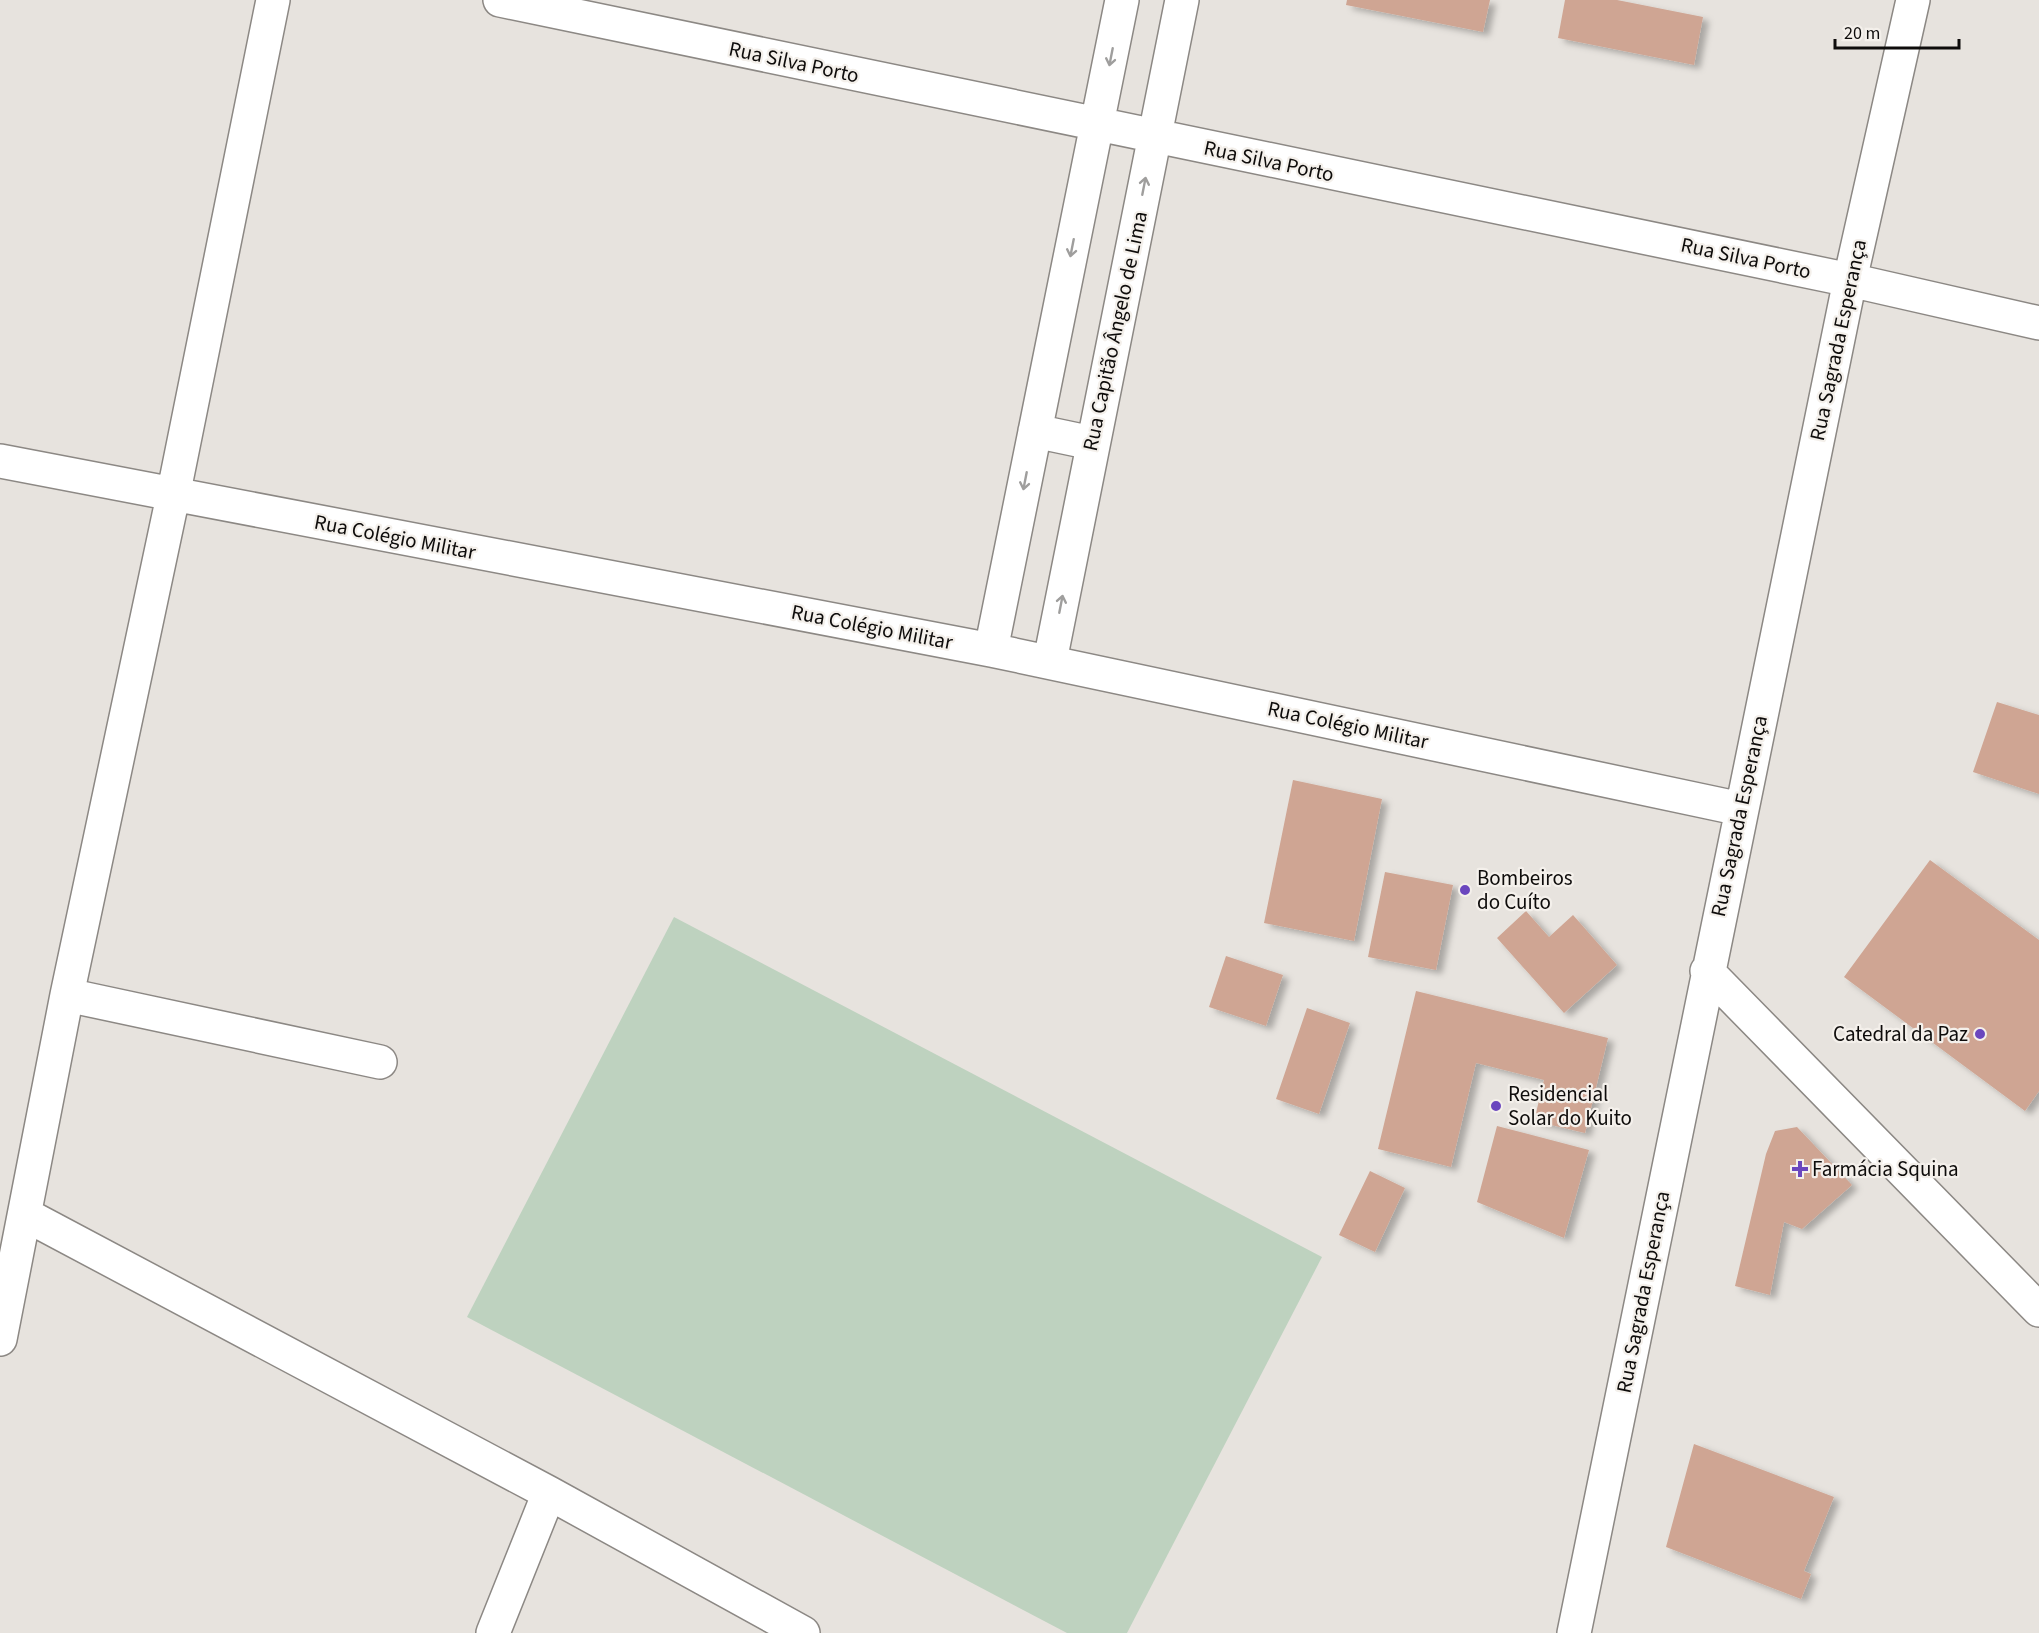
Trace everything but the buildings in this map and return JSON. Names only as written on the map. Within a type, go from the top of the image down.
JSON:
[{"type":"street","points":[[0,1340],[67,995],[173,496],[273,0]]},
{"type":"street","name":"Rua Silva Porto","points":[[500,0],[1154,137],[1850,279],[2039,323]]},
{"type":"street","points":[[991,650],[1122,0]]},
{"type":"street","name":"Rua Capitão Ângelo de Lima","points":[[1050,662],[1092,442],[1182,0]]},
{"type":"street","name":"Rua Sagrada Esperança","points":[[1574,1633],[1707,971],[1850,279],[1913,0]]},
{"type":"street","points":[[1035,431],[1092,442]]},
{"type":"street","name":"Rua Colégio Militar","points":[[0,461],[173,496],[991,650],[1741,809]]},
{"type":"street","points":[[1707,971],[2039,1310]]},
{"type":"street","points":[[67,995],[380,1062]]},
{"type":"street","points":[[26,1215],[549,1493],[803,1633]]},
{"type":"street","points":[[494,1633],[549,1493]]},
{"type":"green space","points":[[674,917],[1322,1257],[1127,1633],[1067,1633],[467,1317]]},
{"type":"place","name":"Bombeiros do Cuíto","points":[[1465,890]]},
{"type":"place","name":"Catedral da Paz","points":[[1980,1034]]},
{"type":"place","name":"Residencial Solar do Kuito","points":[[1496,1106]]},
{"type":"place","name":"Farmácia Squina","points":[[1800,1169]]}]
